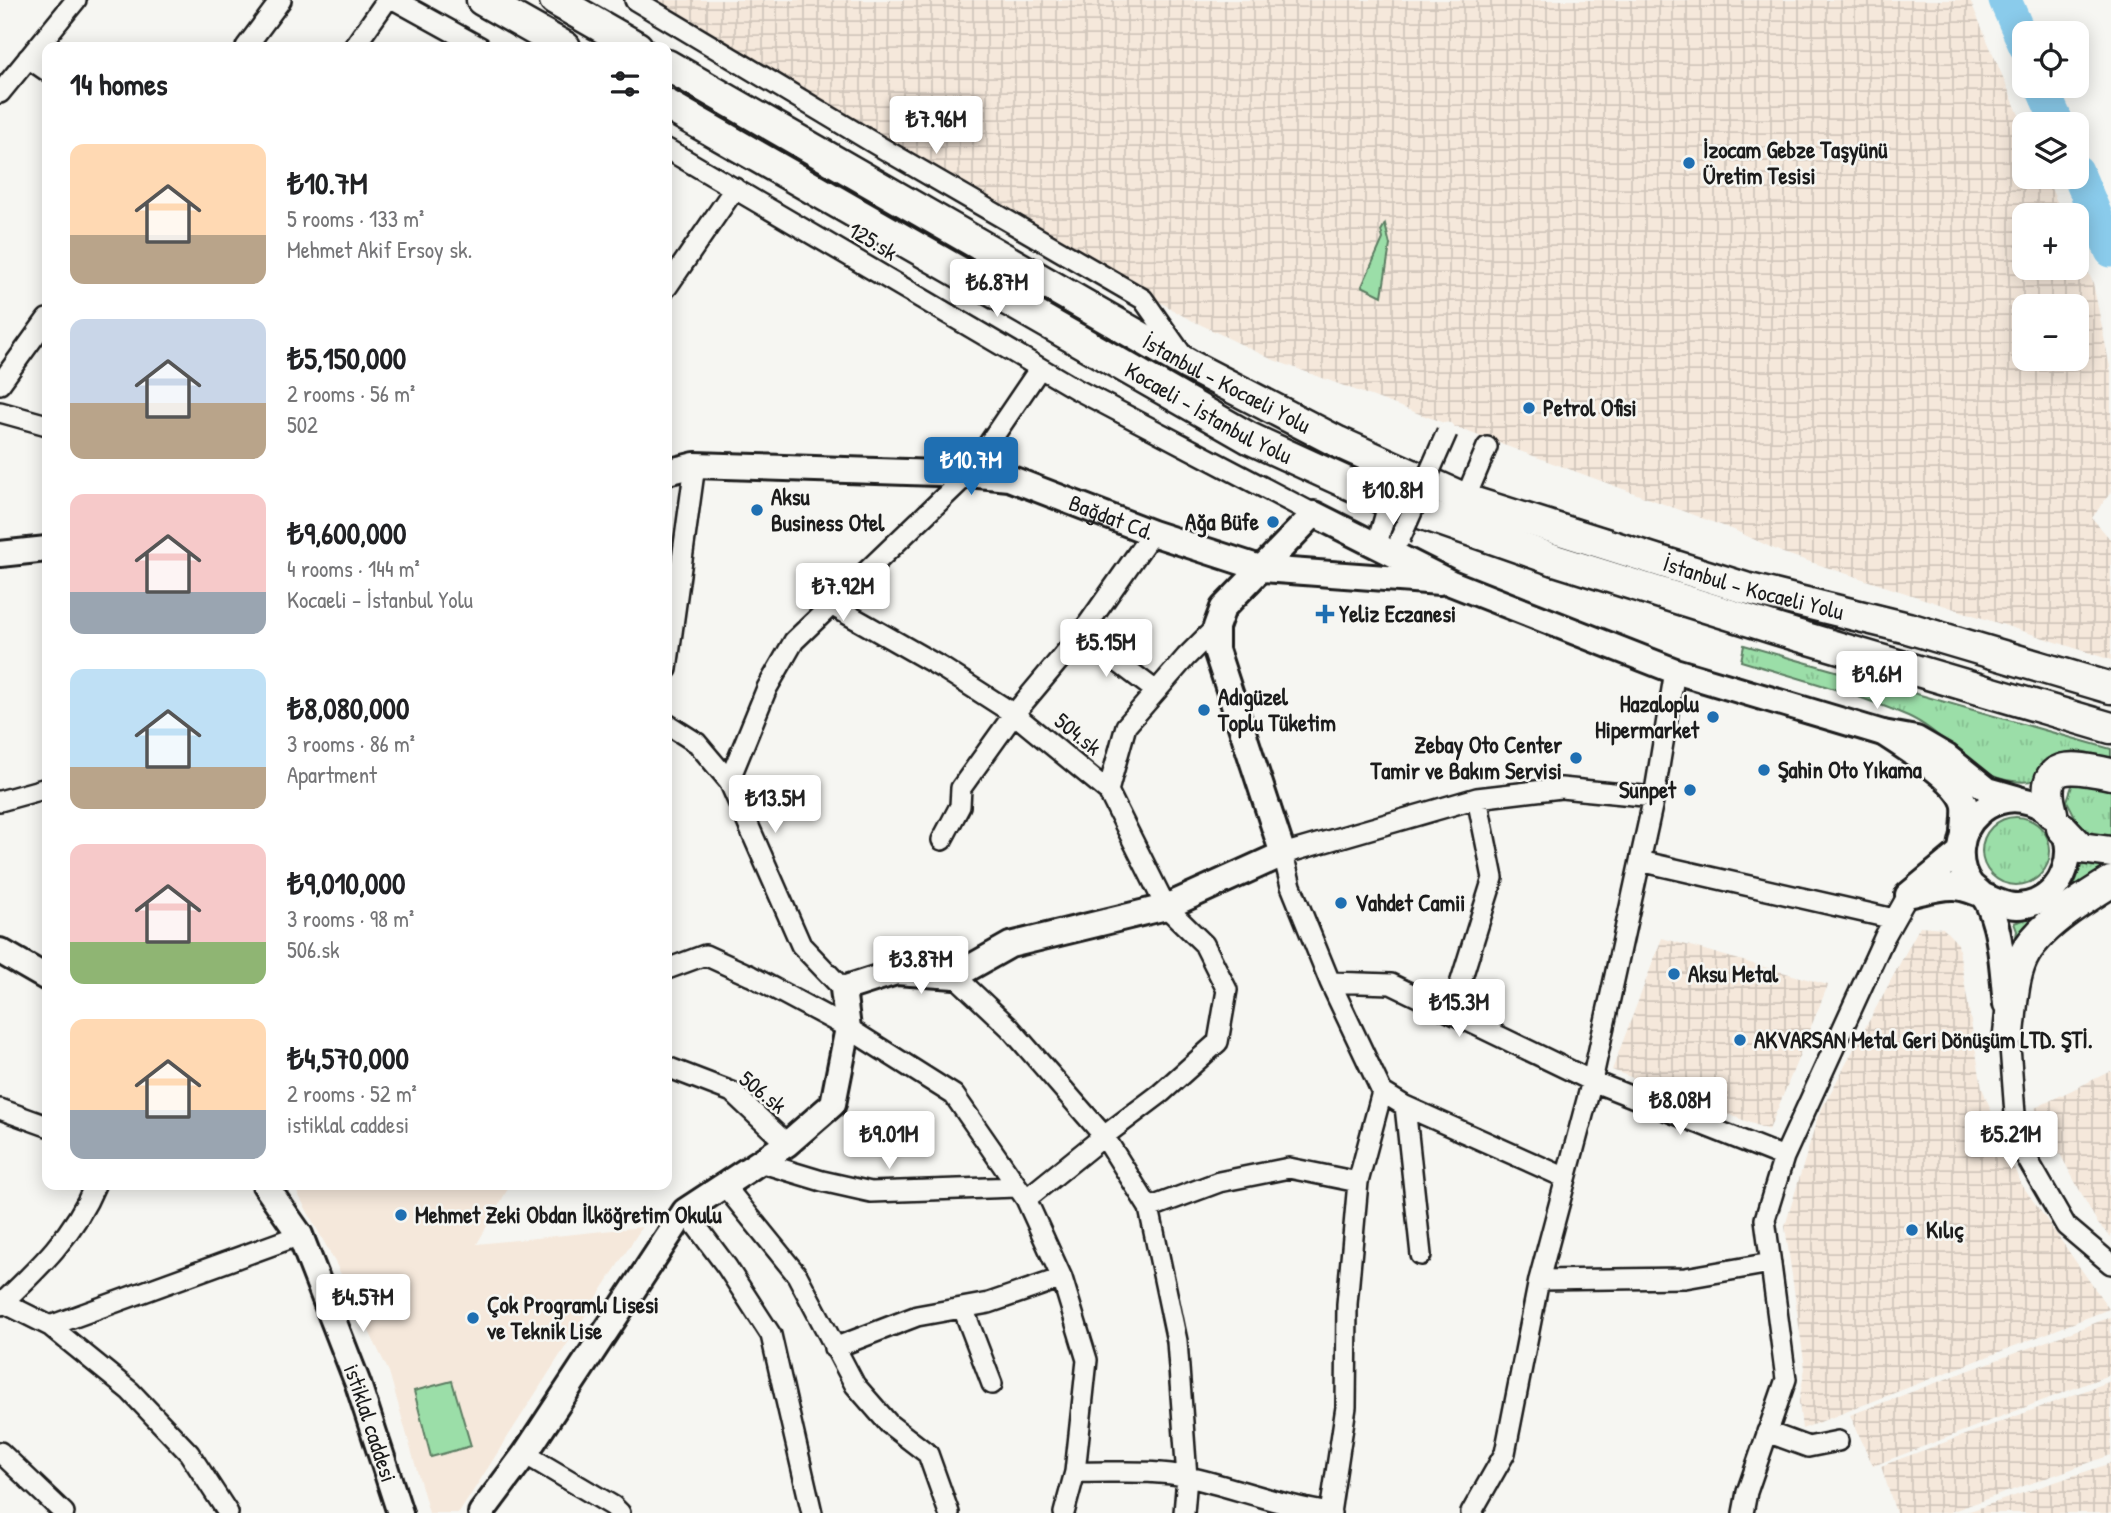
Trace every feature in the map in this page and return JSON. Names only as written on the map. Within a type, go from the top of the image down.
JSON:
[{"type":"highway","points":[[482,0],[556,42]]},
{"type":"highway","points":[[555,0],[628,42]]},
{"type":"highway","name":"İstanbul - Kocaeli Yolu","points":[[672,68],[1189,365],[1338,442],[1465,499],[1745,588],[1908,628],[2111,688]]},
{"type":"highway","name":"Kocaeli - İstanbul Yolu","points":[[672,108],[1249,438],[1389,502],[1555,560],[1779,630],[2111,728]]},
{"type":"highway","points":[[2111,774],[2075,766],[2060,770],[2050,782],[2048,798],[2057,821],[2081,848],[2111,852]]},
{"type":"highway","points":[[2009,1033],[2015,981],[2030,947],[2046,929],[2081,901],[2111,882]]},
{"type":"main road","name":"Bağdat Cd.","points":[[672,471],[695,466],[968,474],[1009,478],[1152,533],[1263,569],[1451,583]]},
{"type":"main road","points":[[481,1513],[525,1454],[685,1211],[787,1144],[833,1104],[848,1028],[843,989],[896,972],[955,976],[1010,945],[1166,907],[1283,853],[1216,650],[1216,627],[1223,608],[1314,513],[1388,542],[1451,583],[1675,671],[1883,733],[1916,739],[1947,757],[1988,789],[2037,804],[2057,821],[2068,845],[2068,862],[2062,878],[2051,892],[2036,902],[2018,906],[2001,905],[1958,887],[1908,895]]},
{"type":"main road","points":[[0,554],[42,550]]},
{"type":"main road","points":[[1883,733],[1940,773],[1965,804],[1963,869],[1971,885],[1984,897],[1995,921],[2009,1033]]},
{"type":"main road","points":[[1908,895],[1962,843],[1973,818],[1986,807],[2003,800],[2020,799]]},
{"type":"main road","points":[[0,951],[42,975]]},
{"type":"main road","name":"istiklal caddesi","points":[[268,1190],[300,1235],[358,1384],[400,1513]]},
{"type":"street","points":[[0,93],[76,0]]},
{"type":"street","points":[[250,42],[281,0]]},
{"type":"street","points":[[358,42],[387,0]]},
{"type":"street","points":[[395,0],[471,42]]},
{"type":"street","points":[[635,0],[877,145],[1143,299],[1189,365]]},
{"type":"street","points":[[29,58],[42,67]]},
{"type":"street","name":"125.sk","points":[[672,152],[1076,389],[1314,513]]},
{"type":"street","points":[[672,280],[735,188]]},
{"type":"street","points":[[0,384],[42,325]]},
{"type":"street","points":[[729,781],[767,688],[794,641],[968,474],[1040,368]]},
{"type":"street","points":[[0,412],[42,424]]},
{"type":"street","points":[[1388,542],[1447,432]]},
{"type":"street","points":[[1465,499],[1486,447]]},
{"type":"street","points":[[672,633],[695,466]]},
{"type":"street","points":[[1388,542],[1389,502]]},
{"type":"street","points":[[942,840],[960,806],[961,788],[1014,714],[1081,635],[1152,533]]},
{"type":"street","name":"504.sk","points":[[833,606],[944,669],[1014,714],[1108,791],[1166,907],[1204,944],[1227,990],[1218,1042],[1161,1093],[1022,1193]]},
{"type":"street","points":[[1108,791],[1126,726],[1216,627]]},
{"type":"street","points":[[1081,635],[1156,691]]},
{"type":"street","points":[[1471,1513],[1505,1453],[1539,1280],[1592,1081],[1654,797],[1675,671]]},
{"type":"street","points":[[672,727],[697,743],[729,781],[801,944],[843,989]]},
{"type":"street","points":[[1566,1178],[1405,1106],[1382,1092],[1330,982],[1291,886],[1283,853],[1477,798],[1561,788],[1654,797]]},
{"type":"street","points":[[0,802],[42,789]]},
{"type":"street","points":[[1451,1013],[1493,878],[1477,798]]},
{"type":"street","points":[[1640,861],[1894,919]]},
{"type":"street","points":[[1742,1513],[1746,1492],[1786,1379],[1765,1219],[1784,1157],[1894,919],[1908,895]]},
{"type":"street","points":[[672,967],[705,955],[751,976],[848,1028],[954,1095],[1022,1193],[1062,1278],[1087,1360],[1075,1472],[1064,1513]]},
{"type":"street","points":[[955,976],[1010,1028],[1104,1136],[1149,1208],[1177,1341],[1186,1477],[1184,1513]]},
{"type":"street","points":[[1330,982],[1391,984],[1592,1081],[1784,1157]]},
{"type":"street","points":[[2009,1033],[2017,1141],[2066,1226],[2111,1264]]},
{"type":"street","name":"506.sk","points":[[672,1069],[732,1092],[787,1144]]},
{"type":"street","points":[[1075,1472],[1154,1473],[1186,1477],[1298,1508],[1330,1513],[1346,1407],[1347,1304],[1358,1182],[1382,1092]]},
{"type":"street","points":[[1405,1106],[1421,1255]]},
{"type":"street","points":[[0,1109],[42,1124]]},
{"type":"street","points":[[759,1162],[871,1192],[1022,1193]]},
{"type":"street","points":[[1149,1208],[1219,1182],[1289,1168],[1358,1182]]},
{"type":"street","points":[[724,1185],[797,1275],[855,1385],[889,1424],[928,1454],[949,1513]]},
{"type":"street","points":[[93,1190],[84,1212],[46,1262],[1,1303],[50,1326],[130,1391],[189,1453],[228,1513]]},
{"type":"street","points":[[685,1211],[771,1335],[812,1513]]},
{"type":"street","points":[[50,1326],[300,1235]]},
{"type":"street","points":[[1539,1280],[1685,1278],[1771,1263]]},
{"type":"street","points":[[834,1348],[917,1316],[989,1303],[1062,1278]]},
{"type":"street","points":[[963,1308],[992,1384]]},
{"type":"street","points":[[1768,1432],[1808,1447],[1838,1441]]},
{"type":"street","points":[[0,1452],[64,1513]]},
{"type":"street","points":[[525,1454],[613,1506],[620,1513]]},
{"type":"shaded area","points":[[653,0],[1970,0],[2018,112],[2012,112],[2012,189],[2051,189],[2058,203],[2012,203],[2012,280],[2089,280],[2089,274],[2093,283],[2111,372],[2111,492],[2092,518],[2111,540],[2111,660],[1783,553],[1734,530],[1271,359],[1185,317]]},
{"type":"shaded area","name":"Kılıç","points":[[1920,926],[1943,928],[1958,944],[1982,1088],[2020,1182],[2109,1309],[1802,1429],[1799,1402],[1805,1368],[1785,1226],[1818,1116]]},
{"type":"shaded area","name":"AKVARSAN Metal Geri Dönüşüm LTD. ŞTİ.","points":[[1662,938],[1828,985],[1769,1130],[1612,1070]]},
{"type":"shaded area","points":[[2111,1071],[2111,1237],[2098,1224],[2035,1108]]},
{"type":"shaded area","name":"Çok Programlı Lisesi ve Teknik Lise","points":[[296,1190],[507,1190],[477,1244],[642,1227],[459,1513],[429,1513],[389,1372]]},
{"type":"shaded area","points":[[2111,1317],[2111,1374],[1873,1466],[1850,1415]]},
{"type":"shaded area","points":[[2111,1381],[2111,1455],[1947,1513],[1896,1513],[1881,1466]]},
{"type":"shaded area","points":[[2111,1463],[2111,1513],[1964,1513]]},
{"type":"green space","points":[[1385,224],[1390,245],[1382,296],[1362,286],[1383,239],[1381,231]]},
{"type":"green space","points":[[1744,645],[2111,749],[2111,758],[2074,751],[2062,755],[2035,780],[2015,781],[1993,776],[1969,761],[1933,731],[1908,716],[1847,693],[1741,661]]},
{"type":"green space","points":[[2087,777],[2111,783],[2111,840],[2084,834],[2067,801],[2073,783]]},
{"type":"green space","points":[[2016,817],[2029,820],[2040,827],[2047,838],[2050,851],[2047,864],[2040,875],[2029,882],[2016,885],[2003,882],[1992,875],[1985,864],[1982,851],[1985,838],[1992,827],[2003,820]]},
{"type":"green space","points":[[2083,862],[2111,862],[2111,873],[2014,947],[2017,931],[2014,923],[2054,907],[2067,896]]},
{"type":"green space","points":[[452,1381],[471,1446],[431,1457],[414,1391]]},
{"type":"waterway","points":[[2005,0],[2014,21]]},
{"type":"waterway","points":[[2046,98],[2053,112]]},
{"type":"waterway","points":[[2085,189],[2111,251]]},
{"type":"place","name":"İzocam Gebze Taşyünü Üretim Tesisi","points":[[1689,163]]},
{"type":"place","name":"Petrol Ofisi","points":[[1529,408]]},
{"type":"place","name":"Aksu Business Otel","points":[[757,510]]},
{"type":"place","name":"Ağa Büfe","points":[[1273,522]]},
{"type":"place","name":"Yeliz Eczanesi","points":[[1325,614]]},
{"type":"place","name":"Adıgüzel Toplu Tüketim","points":[[1204,710]]},
{"type":"place","name":"Hazaloplu Hipermarket","points":[[1713,717]]},
{"type":"place","name":"Zebay Oto Center Tamir ve Bakım Servisi","points":[[1576,758]]},
{"type":"place","name":"Şahin Oto Yıkama","points":[[1764,770]]},
{"type":"place","name":"Sunpet","points":[[1690,790]]},
{"type":"place","name":"Vahdet Camii","points":[[1341,903]]},
{"type":"place","name":"Aksu Metal","points":[[1674,974]]},
{"type":"place","name":"AKVARSAN Metal Geri Dönüşüm LTD. ŞTİ.","points":[[1740,1040]]},
{"type":"place","name":"Mehmet Zeki Obdan İlköğretim Okulu","points":[[401,1215]]},
{"type":"place","name":"Kılıç","points":[[1912,1230]]},
{"type":"place","name":"Çok Programlı Lisesi ve Teknik Lise","points":[[473,1318]]}]
